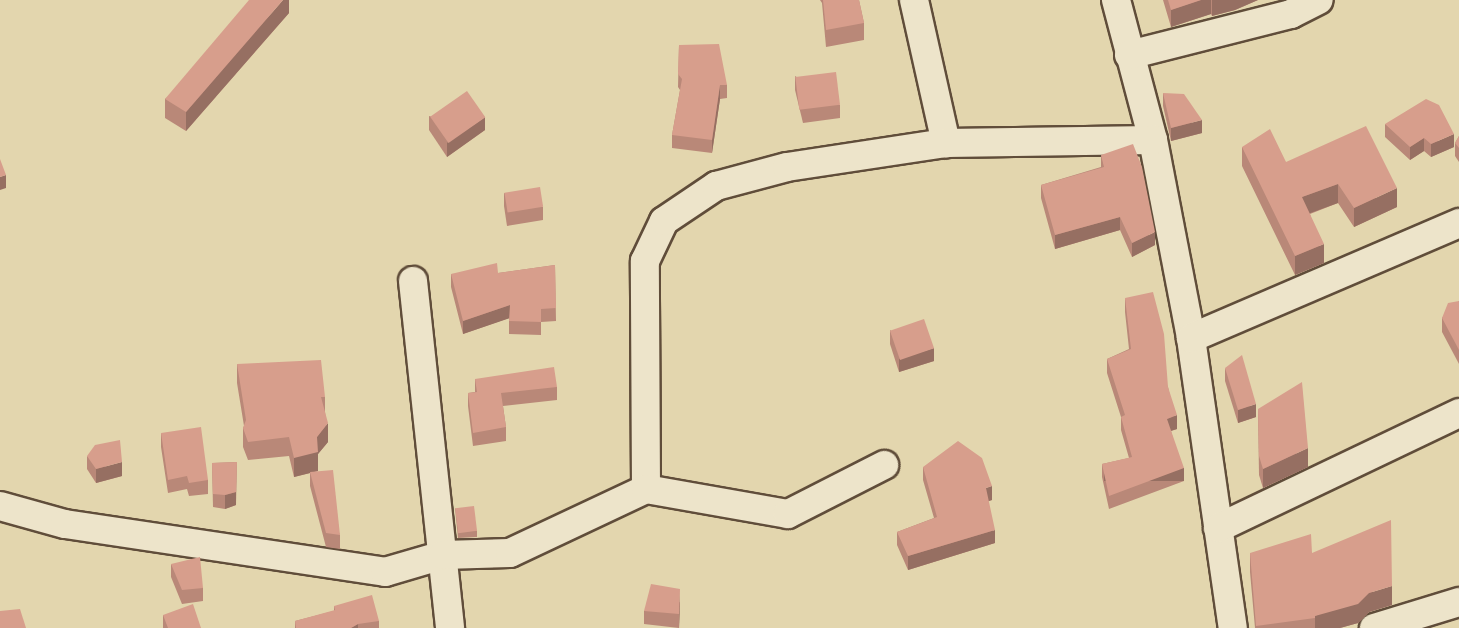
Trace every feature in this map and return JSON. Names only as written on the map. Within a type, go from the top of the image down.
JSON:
[{"type":"street","points":[[914,0],[946,143]]},
{"type":"street","points":[[1116,0],[1153,140],[1191,338],[1233,628]]},
{"type":"street","points":[[1129,55],[1291,14],[1319,0]]},
{"type":"street","points":[[646,489],[645,261],[664,221],[716,186],[787,167],[946,143],[1153,140]]},
{"type":"street","points":[[1191,338],[1459,223]]},
{"type":"street","points":[[413,282],[450,628]]},
{"type":"street","points":[[1218,528],[1459,413]]},
{"type":"street","points":[[0,506],[65,524],[385,572],[443,555],[510,553],[646,489],[788,514],[884,465]]},
{"type":"street","points":[[1374,628],[1459,602]]},
{"type":"building","points":[[249,0],[283,0],[186,112],[165,99]]},
{"type":"building","points":[[823,0],[859,0],[864,23],[826,30]]},
{"type":"building","points":[[1168,0],[1201,0],[1171,10]]},
{"type":"building","points":[[719,44],[727,85],[720,85],[712,140],[672,135],[682,79],[678,74],[679,45]]},
{"type":"building","points":[[836,72],[840,105],[799,110],[795,77]]},
{"type":"building","points":[[467,91],[485,117],[448,143],[430,117]]},
{"type":"building","points":[[1163,93],[1184,94],[1202,120],[1171,128]]},
{"type":"building","points":[[1426,99],[1439,105],[1454,134],[1431,144],[1424,138],[1410,147],[1385,124]]},
{"type":"building","points":[[1366,126],[1397,188],[1354,208],[1338,184],[1302,197],[1324,244],[1295,256],[1242,147],[1270,129],[1286,162]]},
{"type":"building","points":[[1459,136],[1459,148],[1455,143]]},
{"type":"building","points":[[1133,144],[1142,167],[1155,232],[1132,243],[1120,217],[1055,235],[1041,185],[1104,167],[1101,155]]},
{"type":"building","points":[[0,159],[6,175],[0,177]]},
{"type":"building","points":[[540,187],[543,207],[508,212],[504,193]]},
{"type":"building","points":[[497,263],[498,273],[555,265],[556,308],[541,309],[541,322],[509,321],[510,305],[463,321],[451,274]]},
{"type":"building","points":[[1153,292],[1164,334],[1168,387],[1177,415],[1167,419],[1184,468],[1109,496],[1102,464],[1132,457],[1121,417],[1125,415],[1107,359],[1131,349],[1125,298]]},
{"type":"building","points":[[1459,301],[1459,350],[1442,318],[1448,303]]},
{"type":"building","points":[[924,319],[934,348],[900,360],[890,331]]},
{"type":"building","points":[[1242,355],[1256,404],[1238,410],[1225,368]]},
{"type":"building","points":[[321,360],[325,397],[321,397],[328,423],[317,437],[318,452],[294,458],[289,437],[248,442],[243,428],[246,420],[237,364]]},
{"type":"building","points":[[554,367],[557,387],[501,393],[506,427],[473,433],[468,393],[477,392],[475,379]]},
{"type":"building","points":[[1302,382],[1308,448],[1263,469],[1259,456],[1258,409]]},
{"type":"building","points":[[201,427],[208,480],[189,483],[187,476],[168,480],[161,433]]},
{"type":"building","points":[[120,440],[122,462],[96,469],[87,456],[95,445]]},
{"type":"building","points":[[958,441],[982,458],[992,486],[986,488],[995,530],[908,556],[897,532],[937,517],[923,467]]},
{"type":"building","points":[[237,462],[236,492],[225,495],[213,494],[212,463]]},
{"type":"building","points":[[333,470],[340,535],[326,533],[310,472]]},
{"type":"building","points":[[474,506],[477,531],[458,533],[455,508]]},
{"type":"building","points":[[1391,520],[1392,586],[1369,593],[1358,604],[1315,616],[1315,618],[1256,626],[1250,553],[1311,534],[1312,553]]},
{"type":"building","points":[[200,557],[203,588],[182,590],[171,564]]},
{"type":"building","points":[[651,584],[680,589],[679,614],[644,611]]},
{"type":"building","points":[[372,595],[379,621],[358,624],[351,628],[296,628],[295,621],[335,610],[334,606]]},
{"type":"building","points":[[193,604],[201,628],[168,628],[163,615]]},
{"type":"building","points":[[20,609],[26,628],[0,628],[0,611]]}]
